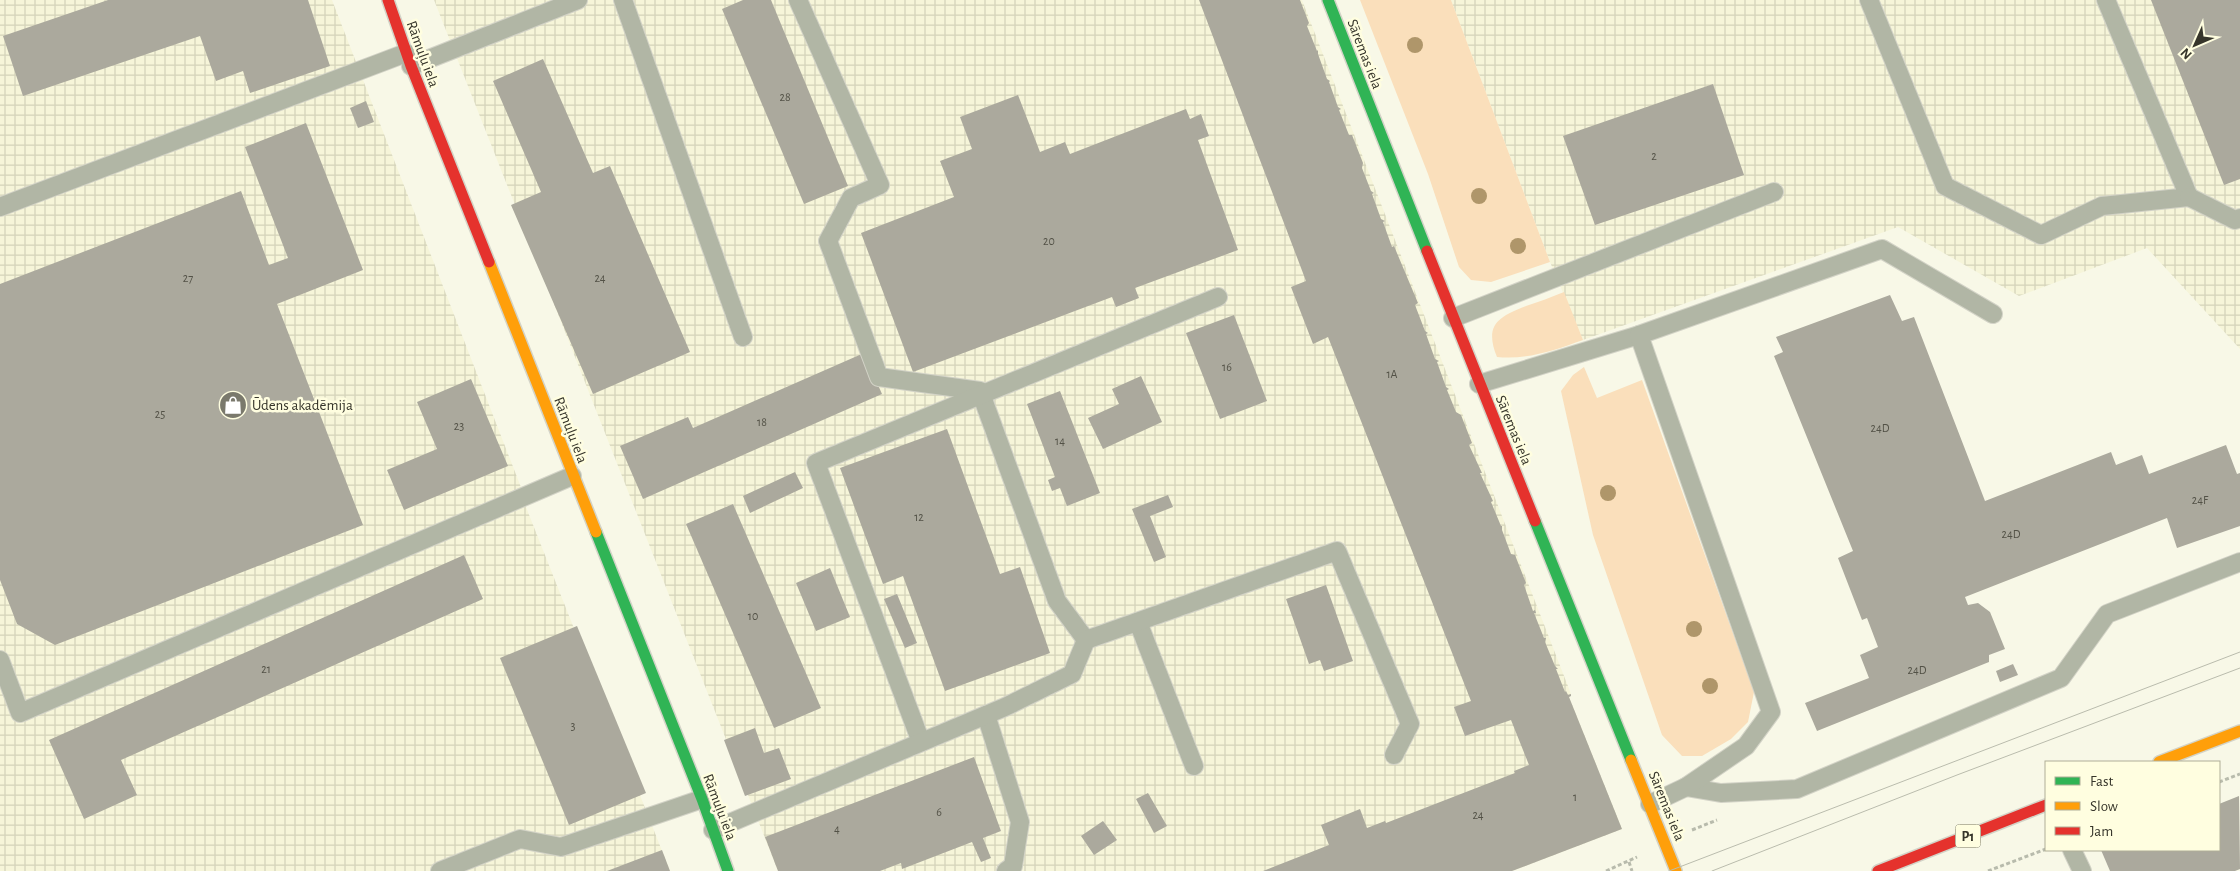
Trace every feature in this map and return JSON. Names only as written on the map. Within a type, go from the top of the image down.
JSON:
[{"type":"street","name":"Rāmuļu iela","points":[[388,0],[409,59],[572,476],[702,799],[728,871]]},
{"type":"street","name":"Sāremas iela","points":[[1328,0],[1479,384],[1676,871]]},
{"type":"street","points":[[2162,761],[2240,732]]},
{"type":"street","name":"P1","points":[[1878,871],[2045,805]]},
{"type":"lane","points":[[0,207],[578,0]]},
{"type":"lane","points":[[623,0],[743,337]]},
{"type":"lane","points":[[798,0],[880,185],[851,198],[828,241],[879,377],[980,391],[1057,601],[1086,640]]},
{"type":"lane","points":[[1869,0],[1944,186],[2041,235],[2102,206],[2189,197],[2235,220],[2240,218]]},
{"type":"lane","points":[[2106,0],[2189,197]]},
{"type":"lane","points":[[1453,318],[1774,192]]},
{"type":"lane","points":[[1479,384],[1639,336],[1882,249],[1993,314]]},
{"type":"lane","points":[[921,742],[816,463],[1218,297]]},
{"type":"lane","points":[[1639,336],[1771,712],[1746,746],[1686,787],[1650,804]]},
{"type":"lane","points":[[0,660],[20,713],[572,476]]},
{"type":"lane","points":[[713,830],[986,715],[1072,674],[1086,640],[1337,551],[1410,724],[1394,755]]},
{"type":"lane","points":[[1686,787],[1721,793],[1797,788],[2061,678],[2107,614],[2240,562]]},
{"type":"lane","points":[[1138,622],[1194,766]]},
{"type":"lane","points":[[986,715],[1020,822],[1013,866],[1006,871]]},
{"type":"lane","points":[[440,871],[520,839],[560,847],[702,799]]},
{"type":"lane","points":[[2072,851],[2082,871]]},
{"type":"path","points":[[2220,782],[2240,774]]},
{"type":"path","points":[[1988,871],[2045,848]]},
{"type":"path","points":[[1629,862],[1632,871]]},
{"type":"shaded area","points":[[0,0],[332,0],[524,495],[524,502],[670,871],[0,871]]},
{"type":"shaded area","points":[[434,0],[1302,0],[1571,694],[1569,697],[1622,829],[1512,871],[778,871]]},
{"type":"shaded area","points":[[1360,0],[1451,0],[1550,262],[1491,282],[1471,280],[1459,267],[1428,174]]},
{"type":"shaded area","points":[[1451,0],[2240,0],[2240,349],[2147,248],[2019,296],[1898,227],[1583,340],[1550,262]]},
{"type":"shaded area","points":[[1564,292],[1583,340],[1552,351],[1530,356],[1497,357],[1492,337],[1496,324],[1501,319],[1516,310]]},
{"type":"shaded area","points":[[1584,367],[1597,398],[1642,380],[1754,692],[1748,722],[1731,739],[1702,756],[1682,756],[1662,735],[1593,535],[1561,391],[1573,375]]},
{"type":"building","points":[[108,0],[308,0],[330,66],[250,93],[243,71],[216,81],[200,36],[23,96],[3,36]]},
{"type":"building","points":[[743,0],[771,0],[848,186],[804,204],[722,9]]},
{"type":"building","points":[[1199,0],[1300,0],[1309,23],[1307,26],[1318,50],[1327,79],[1330,81],[1349,135],[1352,135],[1363,163],[1362,168],[1371,191],[1374,193],[1372,194],[1381,219],[1385,221],[1383,222],[1392,247],[1394,246],[1418,303],[1415,305],[1425,331],[1428,333],[1426,334],[1435,359],[1439,361],[1437,362],[1446,387],[1449,389],[1447,390],[1456,412],[1461,415],[1472,443],[1469,445],[1493,501],[1491,502],[1502,526],[1511,554],[1515,555],[1526,583],[1524,585],[1544,638],[1546,638],[1545,642],[1558,669],[1556,669],[1565,692],[1568,695],[1571,694],[1569,697],[1622,829],[1512,871],[1263,871],[1329,845],[1321,825],[1360,809],[1367,828],[1385,821],[1386,823],[1515,773],[1514,771],[1529,765],[1511,720],[1465,736],[1454,707],[1471,701],[1328,337],[1313,344],[1291,287],[1306,281]]},
{"type":"building","points":[[2151,0],[2240,0],[2240,179],[2224,185]]},
{"type":"building","points":[[543,59],[593,173],[610,166],[690,352],[593,394],[511,205],[541,192],[493,81]]},
{"type":"building","points":[[1713,84],[1744,175],[1595,225],[1563,136]]},
{"type":"building","points":[[1018,95],[1040,152],[1065,142],[1070,154],[1186,109],[1190,119],[1201,114],[1209,136],[1198,140],[1238,250],[1135,288],[1139,298],[1116,307],[1112,297],[913,372],[861,233],[954,197],[940,161],[972,149],[960,117]]},
{"type":"building","points":[[366,101],[374,122],[358,128],[350,108]]},
{"type":"building","points":[[306,123],[363,270],[277,304],[363,525],[55,645],[17,624],[0,580],[0,284],[241,191],[269,265],[288,258],[245,147]]},
{"type":"building","points":[[1890,295],[1902,321],[1914,317],[1985,501],[2111,452],[2116,465],[2142,455],[2149,474],[2226,445],[2237,474],[2240,473],[2240,526],[2177,548],[2167,518],[1965,597],[1968,605],[1978,603],[1990,612],[2005,649],[1989,655],[1989,662],[1817,731],[1805,703],[1869,678],[1860,655],[1878,647],[1867,618],[1862,620],[1838,558],[1853,551],[1774,356],[1783,352],[1776,337]]},
{"type":"building","points":[[1234,315],[1267,401],[1220,419],[1186,333]]},
{"type":"building","points":[[864,353],[882,394],[643,499],[620,446],[688,417],[693,428]]},
{"type":"building","points":[[1141,376],[1162,422],[1103,449],[1088,418],[1119,404],[1112,389]]},
{"type":"building","points":[[471,379],[508,466],[404,510],[387,470],[437,449],[417,402]]},
{"type":"building","points":[[1060,391],[1100,493],[1067,506],[1060,488],[1052,491],[1048,480],[1055,477],[1027,404]]},
{"type":"building","points":[[947,429],[1000,574],[1020,567],[1050,653],[945,691],[903,576],[883,584],[840,468]]},
{"type":"building","points":[[795,472],[803,488],[750,513],[743,496]]},
{"type":"building","points":[[1168,495],[1173,507],[1150,516],[1166,557],[1154,562],[1132,509]]},
{"type":"building","points":[[733,504],[821,708],[774,728],[686,524]]},
{"type":"building","points":[[464,555],[483,599],[121,760],[137,795],[84,819],[49,740]]},
{"type":"building","points":[[830,568],[850,617],[816,631],[796,583]]},
{"type":"building","points":[[1326,585],[1353,661],[1324,671],[1320,660],[1309,664],[1286,599]]},
{"type":"building","points":[[897,594],[917,643],[905,648],[884,599]]},
{"type":"building","points":[[577,626],[646,793],[569,825],[500,658]]},
{"type":"building","points":[[2013,664],[2018,675],[2000,682],[1996,671]]},
{"type":"building","points":[[755,728],[764,753],[779,748],[791,779],[745,796],[724,740]]},
{"type":"building","points":[[974,757],[1001,831],[983,838],[991,858],[981,862],[972,842],[902,869],[901,863],[880,871],[778,871],[765,837]]},
{"type":"building","points":[[1148,793],[1167,826],[1154,833],[1136,799]]},
{"type":"building","points":[[2239,796],[2240,869],[2235,871],[2110,871],[2101,851],[2220,851],[2220,804]]},
{"type":"building","points":[[1103,821],[1117,840],[1094,855],[1081,836]]},
{"type":"building","points":[[662,850],[670,871],[607,871]]},
{"type":"tram line","points":[[1669,871],[2240,652]]},
{"type":"tram line","points":[[1712,871],[1957,775],[2240,668]]},
{"type":"traffic: fast","points":[[1328,0],[1427,251]]},
{"type":"traffic: fast","points":[[1535,521],[1631,760]]},
{"type":"traffic: fast","points":[[596,532],[702,799],[728,871]]},
{"type":"traffic: slow","points":[[489,262],[596,532]]},
{"type":"traffic: slow","points":[[2162,761],[2240,731]]},
{"type":"traffic: slow","points":[[1631,760],[1676,871]]},
{"type":"traffic: jam","points":[[388,0],[411,66],[489,262]]},
{"type":"traffic: jam","points":[[1427,251],[1535,521]]},
{"type":"traffic: jam","points":[[1878,871],[2045,805]]},
{"type":"place","name":"Ūdens akadēmija","points":[[233,405]]}]
